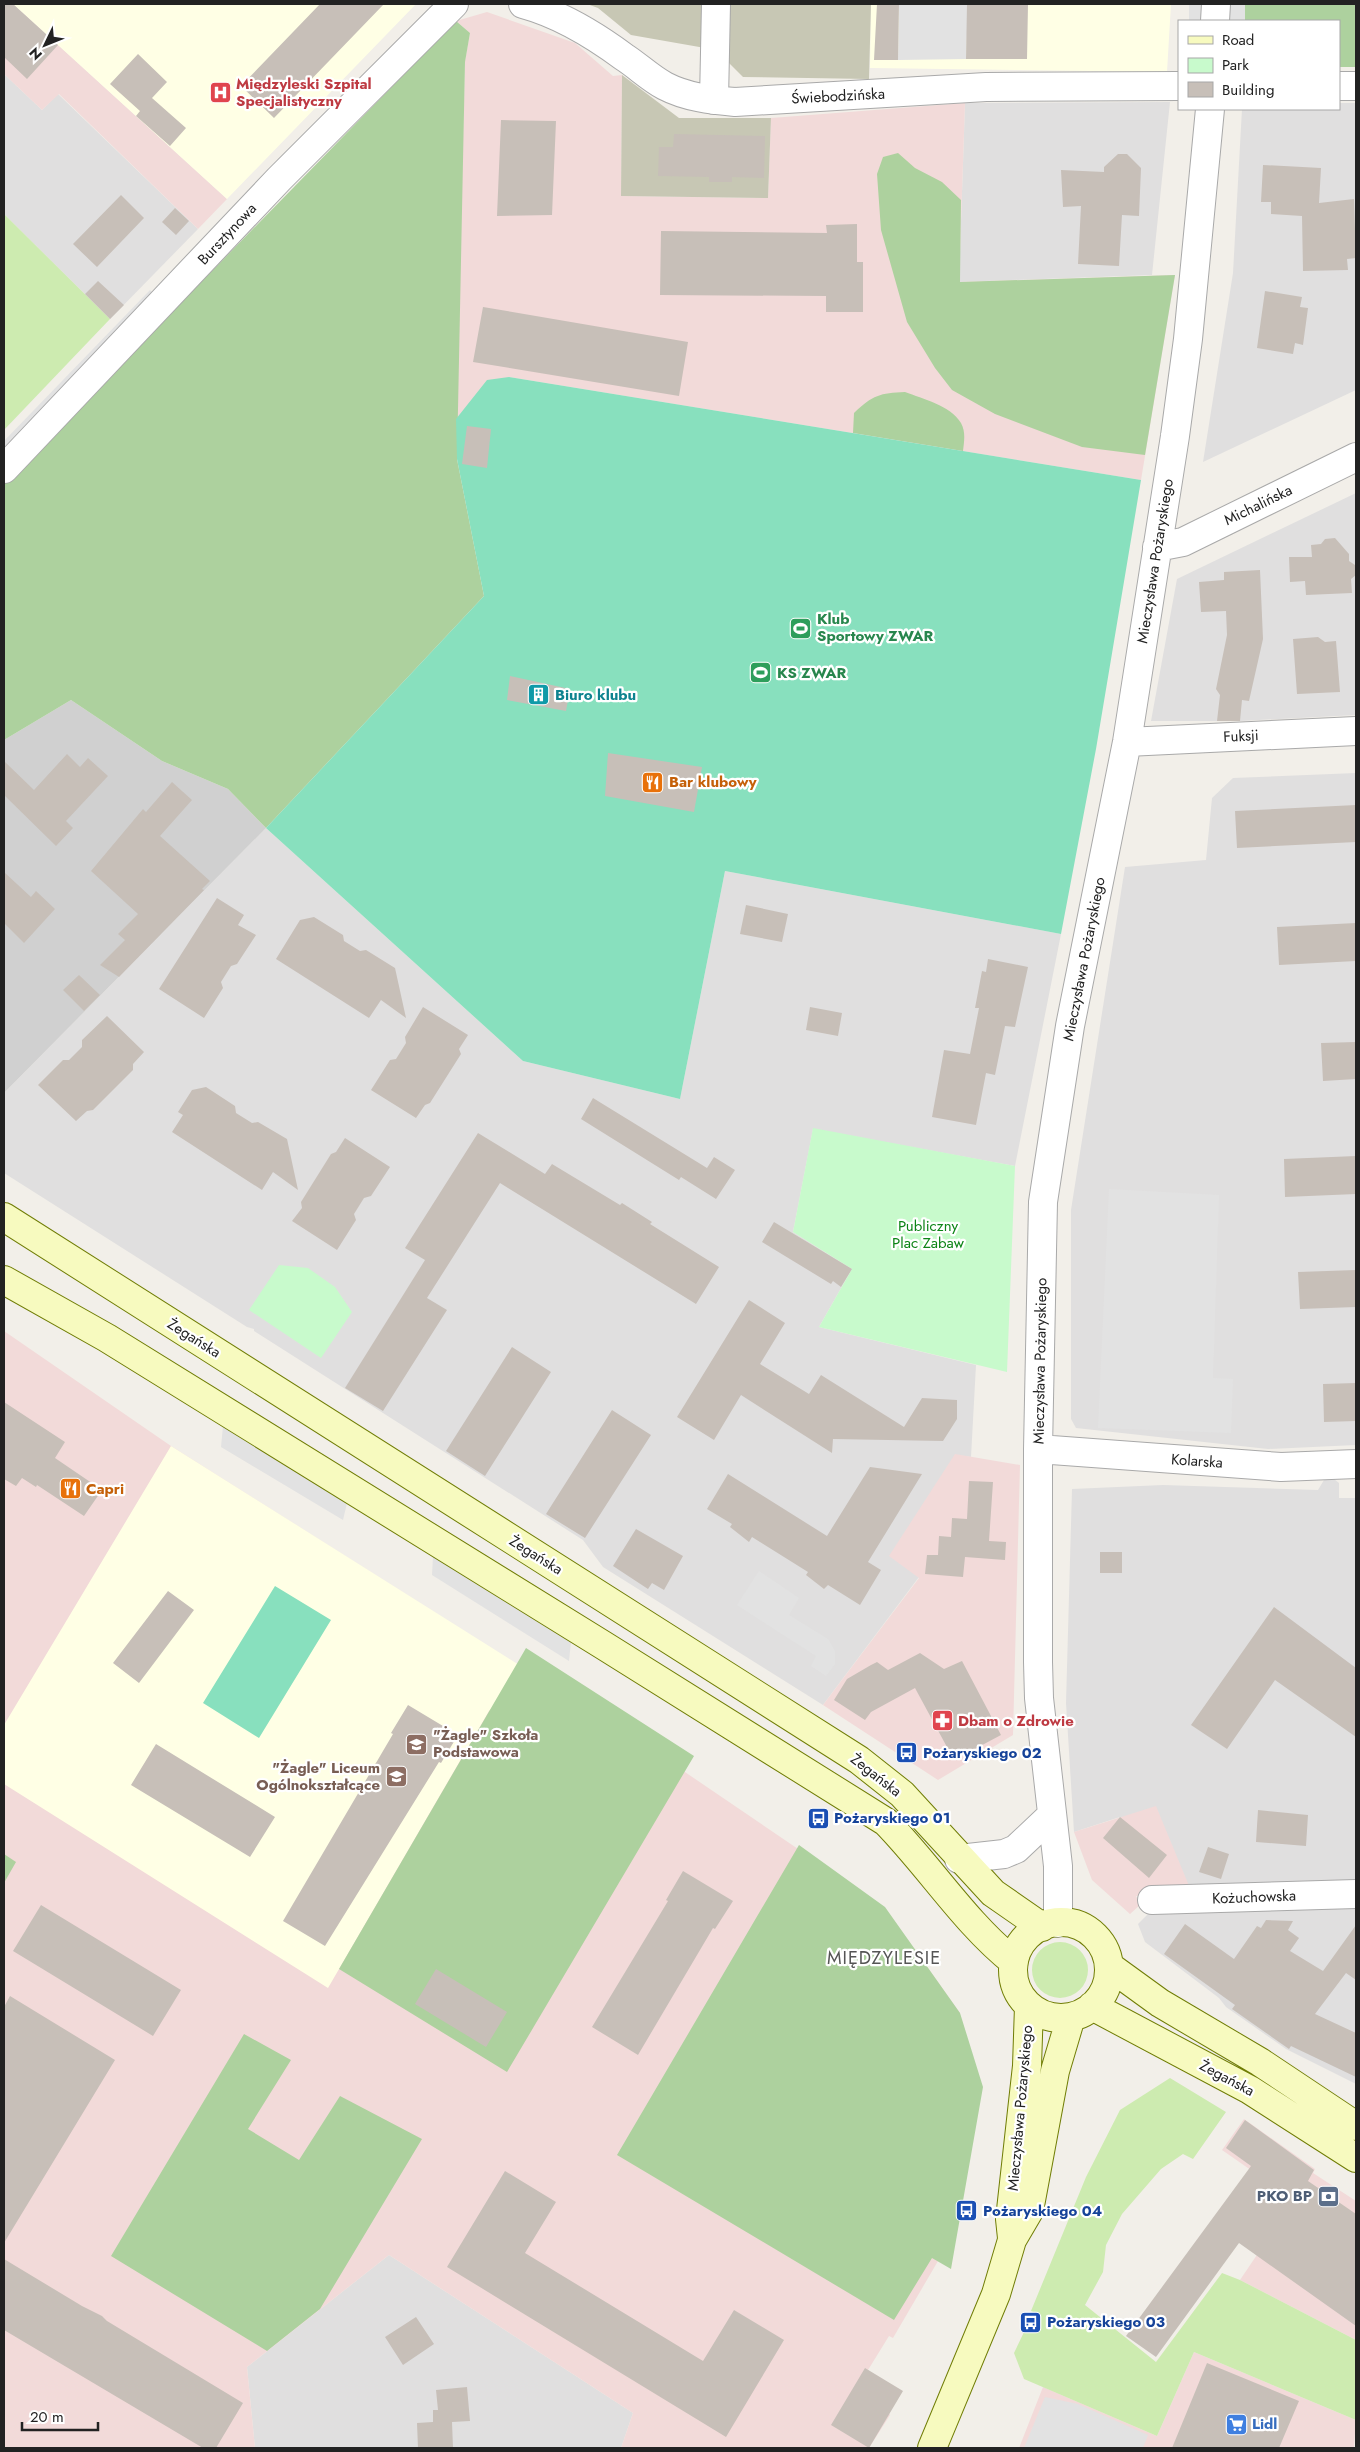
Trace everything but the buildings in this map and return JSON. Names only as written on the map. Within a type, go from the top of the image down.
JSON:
[{"type":"street","name":"Bursztynowa","points":[[4,470],[279,179],[454,4]]},
{"type":"street","name":"Świebodzińska","points":[[523,4],[545,10],[587,32],[665,86],[686,95],[714,100],[744,101],[986,88],[1178,86]]},
{"type":"street","points":[[714,100],[716,4]]},
{"type":"street","points":[[1215,20],[1216,4]]},
{"type":"street","points":[[1340,86],[1356,86]]},
{"type":"street","name":"Mieczysława Pożaryskiego","points":[[1050,1925],[1058,1866],[1051,1816],[1038,1671],[1038,1449],[1043,1202],[1070,1026],[1127,742],[1157,547],[1188,339],[1210,110]]},
{"type":"street","name":"Michalińska","points":[[1157,547],[1183,542],[1356,457]]},
{"type":"street","name":"Fuksji","points":[[1127,742],[1356,731]]},
{"type":"street","name":"Żegańska","points":[[4,1217],[859,1760],[902,1794],[959,1859],[993,1894],[1050,1925]]},
{"type":"street","name":"Żegańska","points":[[4,1280],[132,1354],[728,1722],[886,1822],[912,1848],[992,1944],[1014,1962]]},
{"type":"street","name":"Kolarska","points":[[1038,1449],[1281,1467],[1356,1464]]},
{"type":"street","points":[[959,1859],[1004,1854],[1016,1849],[1051,1816]]},
{"type":"street","name":"Kożuchowska","points":[[1152,1900],[1356,1894]]},
{"type":"street","points":[[1073,1924],[1092,1934],[1105,1952],[1109,1966],[1105,1988],[1082,2012],[1049,2016],[1029,2006],[1016,1986],[1014,1962],[1023,1941],[1050,1925],[1073,1924]]},
{"type":"street","name":"Żegańska","points":[[1109,1966],[1160,2003],[1260,2062],[1356,2126]]},
{"type":"street","name":"Mieczysława Pożaryskiego","points":[[1012,2240],[1010,2219],[1027,2066],[1029,2006]]},
{"type":"street","name":"Mieczysława Pożaryskiego","points":[[932,2448],[996,2294],[1012,2240],[1029,2211],[1055,2071],[1082,2012]]},
{"type":"street","name":"Żegańska","points":[[1082,2012],[1250,2090],[1356,2158]]},
{"type":"shaded area","points":[[4,4],[13,4],[227,199],[198,229],[59,94],[42,110],[4,74]]},
{"type":"shaded area","name":"Międzyleski Szpital Specjalistyczny","points":[[13,4],[416,4],[227,199]]},
{"type":"shaded area","points":[[587,4],[706,4],[705,48],[631,35],[598,8]]},
{"type":"shaded area","points":[[725,4],[871,4],[869,79],[743,77],[725,59]]},
{"type":"shaded area","points":[[871,4],[1171,4],[1167,72],[870,68]]},
{"type":"shaded area","points":[[899,4],[968,4],[966,59],[898,60]]},
{"type":"shaded area","points":[[1189,4],[1205,4],[1205,20],[1189,20]]},
{"type":"shaded area","points":[[1228,4],[1245,4],[1245,20],[1227,20]]},
{"type":"shaded area","points":[[487,12],[575,43],[613,76],[622,75],[621,196],[768,198],[771,118],[965,103],[959,282],[1175,275],[1141,480],[509,377],[456,419],[465,61],[470,33],[456,21]]},
{"type":"shaded area","points":[[4,74],[42,110],[58,94],[198,229],[110,319],[4,214]]},
{"type":"shaded area","points":[[622,75],[679,118],[771,118],[768,198],[621,196]]},
{"type":"shaded area","points":[[1170,102],[1152,275],[959,282],[965,103]]},
{"type":"shaded area","points":[[1340,103],[1356,103],[1356,390],[1203,462],[1233,273],[1242,110],[1340,110]]},
{"type":"shaded area","points":[[150,290],[157,297],[4,456],[4,441]]},
{"type":"shaded area","points":[[1356,493],[1356,715],[1240,721],[1151,721],[1177,579]]},
{"type":"shaded area","points":[[71,700],[162,761],[228,789],[266,828],[4,1093],[4,740]]},
{"type":"shaded area","points":[[1356,773],[1356,1445],[1268,1449],[1076,1428],[1071,1419],[1071,1210],[1125,867],[1206,860],[1212,798],[1233,778]]},
{"type":"shaded area","points":[[266,828],[523,1061],[680,1099],[725,871],[1061,934],[1015,1166],[813,1129],[793,1232],[852,1269],[819,1327],[976,1365],[971,1457],[955,1455],[919,1577],[823,1705],[603,1567],[583,1540],[254,1331],[254,1329],[247,1327],[4,1173],[4,1093]]},
{"type":"shaded area","points":[[1109,1189],[1219,1195],[1213,1378],[1233,1379],[1231,1433],[1098,1428]]},
{"type":"shaded area","points":[[4,1331],[171,1446],[654,1751],[885,1908],[960,2013],[964,2162],[938,2261],[893,2338],[889,2336],[868,2370],[890,2415],[869,2448],[621,2448],[633,2413],[389,2255],[247,2367],[255,2448],[4,2448]]},
{"type":"shaded area","points":[[223,1426],[347,1503],[343,1520],[221,1447]]},
{"type":"shaded area","points":[[171,1446],[532,1673],[489,1711],[328,1988],[4,1784],[4,1725]]},
{"type":"shaded area","points":[[955,1454],[1020,1465],[1013,1735],[938,1780],[823,1705],[919,1578],[889,1556]]},
{"type":"shaded area","points":[[1334,1479],[1339,1483],[1339,1498],[1356,1498],[1356,1886],[1192,1893],[1120,1817],[1074,1832],[1066,1703],[1072,1489],[1163,1485],[1318,1490],[1324,1480]]},
{"type":"shaded area","points":[[433,1556],[571,1642],[569,1661],[432,1575]]},
{"type":"shaded area","points":[[759,1571],[799,1598],[789,1615],[828,1639],[835,1651],[835,1664],[826,1676],[811,1666],[816,1656],[737,1605]]},
{"type":"shaded area","points":[[1156,1806],[1192,1893],[1136,1896],[1140,1905],[1130,1914],[1092,1880],[1074,1832]]},
{"type":"shaded area","points":[[1356,1904],[1356,2084],[1286,2049],[1226,2007],[1219,1998],[1145,1942],[1138,1924],[1154,1908]]},
{"type":"shaded area","points":[[1244,2119],[1315,2169],[1313,2173],[1356,2201],[1356,2340],[1240,2280],[1294,2200],[1222,2150]]},
{"type":"shaded area","points":[[389,2255],[633,2413],[621,2448],[255,2448],[247,2367]]},
{"type":"shaded area","points":[[1194,2352],[1356,2420],[1354,2448],[1019,2448],[1043,2387],[1157,2436]]},
{"type":"shaded area","points":[[1045,2397],[1078,2404],[1148,2435],[1143,2448],[1024,2448]]},
{"type":"green space","points":[[1245,4],[1356,4],[1356,67],[1340,67],[1340,20],[1245,20]]},
{"type":"green space","points":[[456,21],[470,33],[465,62],[457,459],[484,596],[266,828],[228,789],[162,761],[71,700],[4,740],[4,484]]},
{"type":"green space","points":[[898,153],[915,168],[942,182],[961,200],[960,282],[1175,275],[1145,455],[1082,447],[995,414],[952,390],[935,368],[907,322],[881,230],[877,174],[883,157]]},
{"type":"green space","points":[[4,214],[110,319],[4,430]]},
{"type":"green space","name":"KS ZWAR","points":[[509,377],[1141,480],[1096,749],[1061,934],[725,871],[680,1099],[523,1061],[266,828],[484,596],[457,459],[456,419],[487,380]]},
{"type":"green space","points":[[905,392],[936,403],[956,417],[964,430],[963,451],[853,433],[854,413],[866,402],[883,394]]},
{"type":"green space","name":"Publiczny Plac Zabaw","points":[[813,1128],[1015,1166],[1007,1372],[819,1327],[852,1269],[793,1232]]},
{"type":"green space","points":[[279,1265],[308,1268],[335,1287],[352,1312],[321,1358],[249,1310]]},
{"type":"green space","points":[[275,1586],[331,1620],[259,1738],[203,1703]]},
{"type":"green space","points":[[526,1648],[694,1756],[507,2072],[339,1969]]},
{"type":"green space","points":[[799,1845],[885,1907],[960,2013],[983,2087],[951,2269],[932,2258],[894,2320],[617,2155]]},
{"type":"green space","points":[[4,1854],[16,1862],[4,1883]]},
{"type":"green space","points":[[1055,1942],[1065,1942],[1080,1950],[1086,1959],[1088,1970],[1086,1981],[1080,1990],[1065,1998],[1055,1998],[1044,1993],[1037,1986],[1032,1975],[1032,1965],[1037,1954],[1044,1947]]},
{"type":"green space","points":[[244,2034],[291,2060],[248,2129],[299,2160],[340,2096],[422,2139],[320,2309],[267,2351],[111,2256]]},
{"type":"green space","points":[[1170,2078],[1226,2112],[1193,2159],[1183,2154],[1161,2169],[1122,2214],[1106,2245],[1103,2272],[1085,2305],[1156,2362],[1222,2273],[1240,2280],[1356,2340],[1356,2420],[1194,2352],[1157,2436],[1024,2379],[1014,2353],[1025,2330],[1032,2333],[1040,2315],[1031,2311],[1086,2177],[1120,2110]]},
{"type":"place","name":"Międzyleski Szpital Specjalistyczny","points":[[220,93]]},
{"type":"place","name":"Klub Sportowy ZWAR","points":[[801,628]]},
{"type":"place","name":"KS ZWAR","points":[[761,673]]},
{"type":"place","name":"Biuro klubu","points":[[539,695]]},
{"type":"place","name":"Bar klubowy","points":[[653,782]]},
{"type":"place","name":"Capri","points":[[70,1489]]},
{"type":"place","name":"Dbam o Zdrowie","points":[[942,1721]]},
{"type":"place","name":"\"Żagle\" Szkoła Podstawowa","points":[[417,1744]]},
{"type":"place","name":"Pożaryskiego 02","points":[[907,1753]]},
{"type":"place","name":"\"Żagle\" Liceum Ogólnokształcące","points":[[396,1777]]},
{"type":"place","name":"Pożaryskiego 01","points":[[818,1818]]},
{"type":"place","name":"PKO BP","points":[[1328,2196]]},
{"type":"place","name":"Pożaryskiego 04","points":[[967,2211]]},
{"type":"place","name":"Pożaryskiego 03","points":[[1031,2322]]},
{"type":"place","name":"Lidl","points":[[1236,2424]]},
{"type":"district","name":"MIĘDZYLESIE","points":[[884,1958]]}]
